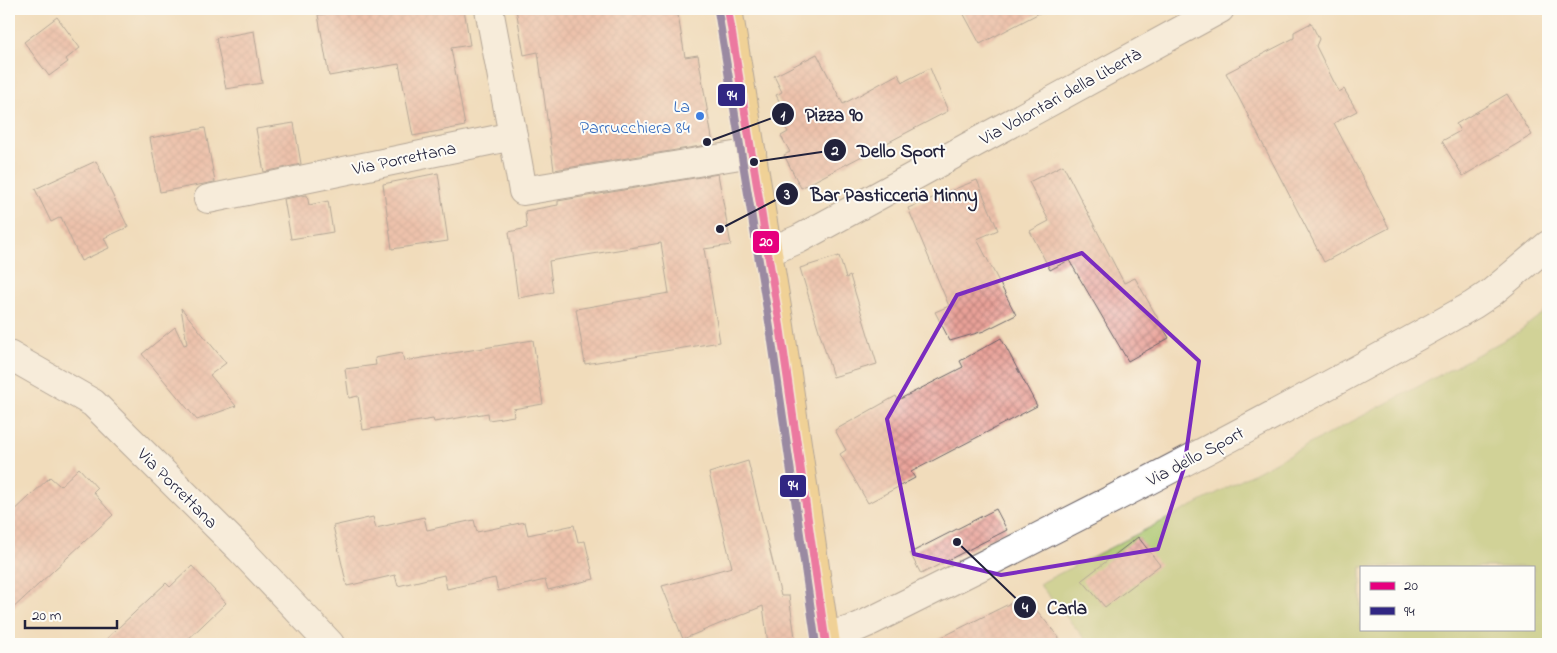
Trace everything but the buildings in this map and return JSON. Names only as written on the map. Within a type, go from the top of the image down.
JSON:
[{"type":"main road","points":[[728,9],[780,326],[825,640]]},
{"type":"street","points":[[489,9],[523,191],[752,153]]},
{"type":"street","name":"Via Volontari della Libertà","points":[[768,252],[800,239],[1220,9]]},
{"type":"street","name":"Via Porrettana","points":[[208,199],[513,136]]},
{"type":"street","name":"Via dello Sport","points":[[825,640],[867,623],[1184,463],[1473,305],[1492,293],[1548,245]]},
{"type":"street","name":"Via Porrettana","points":[[9,355],[93,404],[240,549],[330,644]]},
{"type":"highlighted area","points":[[1082,253],[1199,361],[1184,468],[1158,549],[1001,575],[914,554],[887,419],[957,295]]},
{"type":"green space","points":[[1548,309],[1548,644],[1089,644],[1039,584],[1198,503],[1517,333]]},
{"type":"transit line","name":"20","points":[[728,9],[780,326],[826,644]]},
{"type":"transit line","name":"94","points":[[718,11],[770,328],[816,644]]},
{"type":"place","name":"La Parrucchiera 84","points":[[700,116]]},
{"type":"place","name":"Pizza 90","points":[[707,142]]},
{"type":"place","name":"Dello Sport","points":[[754,162]]},
{"type":"place","name":"Bar Pasticceria Minny","points":[[720,229]]},
{"type":"place","name":"Carla","points":[[957,542]]}]
